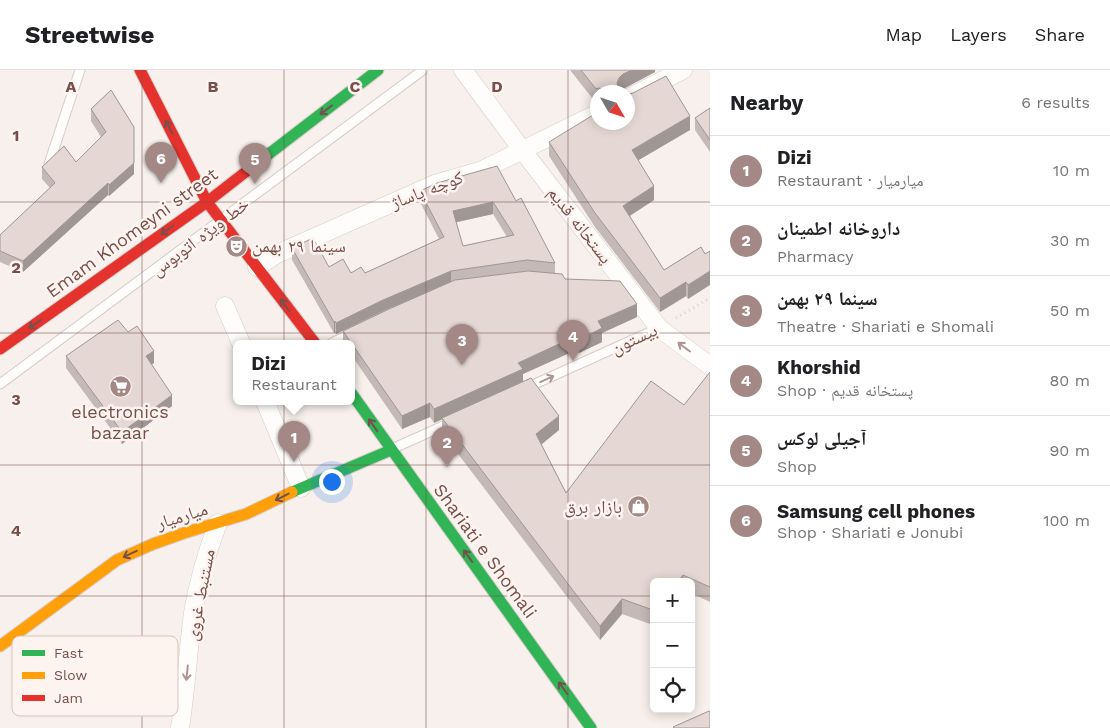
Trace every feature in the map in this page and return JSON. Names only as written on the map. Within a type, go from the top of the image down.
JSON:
[{"type":"main road","points":[[140,70],[207,202],[313,340]]},
{"type":"main road","name":"Emam Khomeyni street","points":[[0,349],[207,202],[378,70]]},
{"type":"main road","name":"Shariati e Shomali","points":[[355,398],[591,728]]},
{"type":"main road","name":"میارمیار","points":[[14,636],[117,560],[153,544],[246,514],[301,488],[391,450]]},
{"type":"main road","name":"میارمیار","points":[[0,646],[12,637]]},
{"type":"street","name":"پستخانه قدیم","points":[[463,70],[625,288],[659,328],[710,366]]},
{"type":"street","points":[[635,94],[683,70]]},
{"type":"street","name":"کوچه پاساژ","points":[[257,267],[277,254],[435,184],[480,171],[590,117]]},
{"type":"street","points":[[225,306],[240,340]]},
{"type":"street","points":[[267,405],[301,488]]},
{"type":"street","name":"مستنبط غروی","points":[[180,728],[194,611],[210,543],[218,523]]},
{"type":"lane","points":[[49,164],[80,70]]},
{"type":"lane","name":"خط ویژه اتوبوس","points":[[0,384],[423,70]]},
{"type":"lane","points":[[338,340],[362,328]]},
{"type":"lane","name":"بیستون","points":[[515,393],[659,328]]},
{"type":"lane","points":[[391,450],[461,418]]},
{"type":"path","name":"بیستون","points":[[659,328],[710,298]]},
{"type":"building","points":[[581,70],[632,70],[619,78],[617,85],[593,85]]},
{"type":"building","points":[[666,76],[690,116],[632,150],[654,186],[623,206],[664,270],[701,247],[705,254],[710,251],[710,271],[688,285],[686,282],[660,298],[595,213],[549,142],[590,117],[590,130],[635,130],[635,92]]},
{"type":"building","points":[[111,90],[134,127],[134,163],[109,185],[108,183],[23,261],[0,251],[0,235],[55,183],[42,167],[64,146],[76,162],[106,132],[91,109]]},
{"type":"building","points":[[710,108],[710,140],[695,118]]},
{"type":"building","points":[[497,166],[516,201],[521,198],[555,263],[527,260],[451,271],[383,300],[336,323],[334,322],[292,248],[313,238],[329,267],[343,259],[351,273],[361,267],[365,273],[444,237],[420,191],[437,183]],"holes":[[[493,202],[514,235],[463,246],[453,211]]]},
{"type":"building","points":[[528,271],[562,274],[565,279],[620,281],[637,304],[598,321],[602,328],[579,340],[576,336],[518,363],[523,369],[434,409],[430,403],[402,416],[355,348],[355,340],[349,340],[343,331],[455,280]]},
{"type":"building","name":"electronics bazaar","points":[[118,320],[128,332],[137,326],[154,351],[146,356],[172,395],[122,432],[66,356]]},
{"type":"building","name":"بازار برق","points":[[710,372],[710,587],[695,580],[695,578],[683,575],[681,578],[650,578],[650,609],[622,599],[600,626],[442,418],[531,378],[559,416],[536,434],[566,493],[651,381],[684,405]]},
{"type":"building","points":[[709,711],[710,728],[673,727]]},
{"type":"traffic: fast","points":[[252,167],[378,70]]},
{"type":"traffic: fast","points":[[355,398],[591,728]]},
{"type":"traffic: fast","points":[[292,492],[391,450]]},
{"type":"traffic: slow","points":[[14,636],[117,560],[153,544],[246,514],[292,492]]},
{"type":"traffic: slow","points":[[0,646],[12,637]]},
{"type":"traffic: jam","points":[[140,70],[207,202],[313,340]]},
{"type":"traffic: jam","points":[[0,349],[207,202],[252,167]]},
{"type":"place","name":"Samsung cell phones","points":[[161,183]]},
{"type":"place","name":"آجیلی لوکس","points":[[255,184]]},
{"type":"place","name":"سینما ٢٩ بهمن","points":[[236,246]]},
{"type":"place","name":"Khorshid","points":[[573,361]]},
{"type":"place","name":"سینما ۲۹ بهمن","points":[[462,365]]},
{"type":"place","name":"electronics bazaar","points":[[120,387]]},
{"type":"place","name":"Dizi","points":[[294,462]]},
{"type":"place","name":"داروخانه اطمینان","points":[[447,467]]},
{"type":"place","name":"بازار برق","points":[[638,507]]}]
